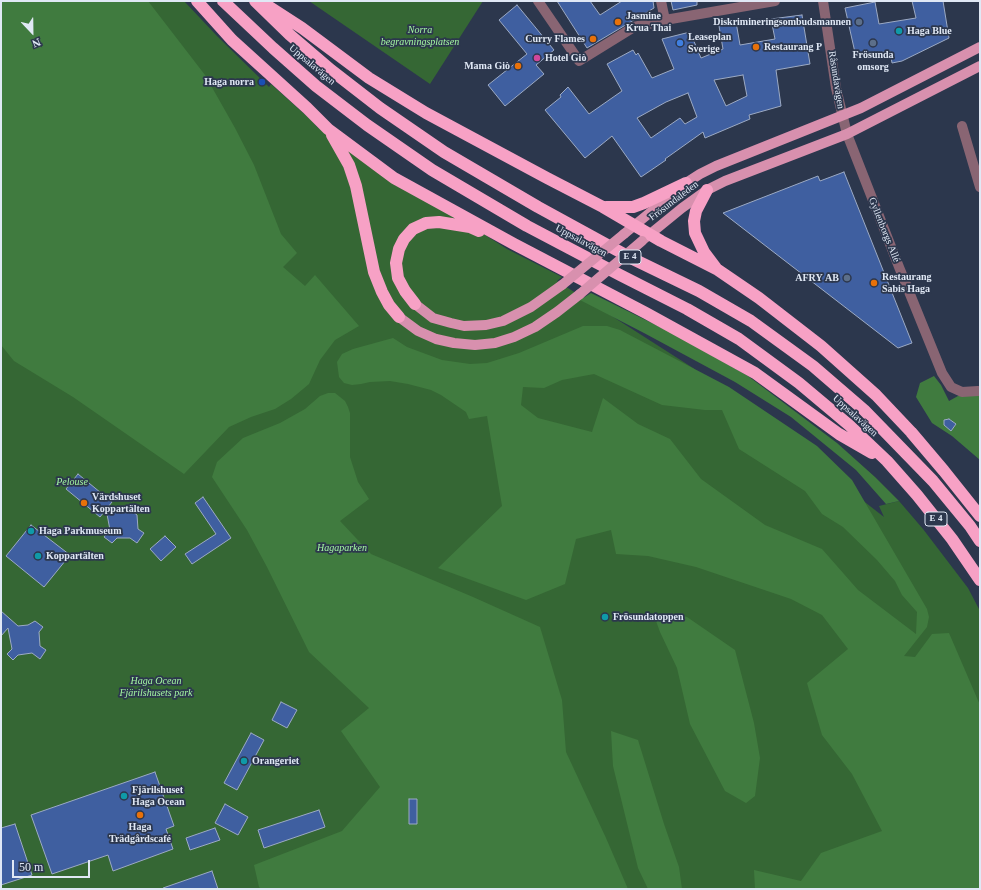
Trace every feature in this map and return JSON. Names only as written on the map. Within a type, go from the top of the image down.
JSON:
[{"type":"highway","points":[[197,1],[232,40],[328,129],[394,178],[755,373],[839,434],[887,462]]},
{"type":"highway","name":"Uppsalavägen","points":[[223,1],[316,86],[367,125],[432,170],[527,226],[687,309],[739,340],[804,388],[849,425],[887,462],[917,495],[952,539],[980,580]]},
{"type":"highway","name":"Uppsalavägen","points":[[255,1],[331,70],[380,108],[444,152],[538,207],[633,259],[699,291],[751,321],[813,366],[864,410],[933,481],[970,526],[980,541]]},
{"type":"highway","points":[[260,1],[302,28],[370,78],[426,113],[635,225],[646,237],[718,270],[759,298],[821,346],[876,396],[911,432],[980,516]]},
{"type":"highway","points":[[328,129],[340,146],[356,186],[374,272],[389,305],[399,317]]},
{"type":"highway","points":[[603,207],[633,207],[686,182]]},
{"type":"highway","points":[[707,190],[696,212],[694,221],[695,233],[704,252],[718,270]]},
{"type":"highway","points":[[415,304],[405,291],[398,278],[396,263],[401,244],[413,229],[426,223],[439,222],[470,227],[514,244]]},
{"type":"main road","name":"Frösundaleden","points":[[415,304],[433,318],[464,326],[486,325],[503,321],[532,307],[562,285],[686,182],[716,166],[842,116],[880,99],[980,47]]},
{"type":"main road","name":"Frösundaleden","points":[[399,317],[418,332],[436,339],[461,344],[475,345],[495,343],[514,337],[536,326],[557,312],[646,237],[707,190],[725,181],[846,134],[980,66]]},
{"type":"street","points":[[538,1],[579,61],[634,28],[665,20],[757,2],[775,1]]},
{"type":"street","points":[[661,1],[665,20]]},
{"type":"street","name":"Råsundavägen","points":[[823,1],[836,88],[846,134]]},
{"type":"street","points":[[962,126],[980,186]]},
{"type":"street","name":"Gyllenborgs Allé","points":[[846,134],[942,373],[951,387],[962,392],[978,391]]},
{"type":"green space","name":"Hagaparken","points":[[1,1],[184,1],[269,87],[271,84],[317,127],[507,249],[562,277],[557,281],[693,368],[884,517],[879,506],[899,501],[923,529],[968,588],[980,611],[980,889],[1,889]]},
{"type":"green space","points":[[1,1],[148,1],[205,75],[254,165],[281,234],[297,253],[283,267],[305,286],[315,275],[359,326],[335,340],[320,360],[309,384],[291,399],[275,409],[251,417],[229,427],[184,474],[73,397],[14,361],[1,345]]},
{"type":"green space","name":"Norra begravningsplatsen","points":[[309,1],[483,1],[430,84]]},
{"type":"green space","points":[[591,293],[674,334],[748,376],[837,443],[899,501],[886,504],[856,470],[791,417],[735,382],[580,300]]},
{"type":"green space","points":[[583,326],[607,326],[620,330],[729,387],[817,446],[852,480],[927,609],[929,617],[927,627],[904,656],[915,657],[932,634],[949,633],[980,705],[980,889],[755,889],[754,870],[801,881],[821,853],[882,831],[852,774],[822,735],[807,683],[848,649],[822,615],[791,599],[696,567],[648,556],[616,554],[611,530],[576,539],[565,584],[526,600],[438,568],[502,506],[487,416],[469,419],[466,412],[441,395],[431,390],[408,384],[390,381],[352,385],[344,383],[339,377],[337,362],[342,354],[353,349],[393,338],[407,347],[442,360],[470,364],[487,363],[519,353]],"holes":[[[594,374],[662,405],[705,410],[722,410],[739,449],[805,491],[822,514],[843,527],[877,560],[895,581],[902,595],[917,612],[916,634],[858,590],[822,549],[765,525],[701,479],[670,439],[638,424],[603,398],[592,432],[538,418],[521,405],[523,387],[544,388],[562,380]]]},
{"type":"green space","points":[[934,376],[941,385],[949,401],[958,396],[980,395],[980,460],[952,436],[932,423],[916,397],[920,383]]},
{"type":"green space","points":[[328,393],[335,393],[345,401],[348,407],[350,413],[350,457],[358,482],[369,499],[340,521],[371,554],[540,627],[562,700],[566,752],[628,889],[261,889],[259,887],[254,865],[342,831],[380,787],[341,731],[369,708],[309,652],[247,530],[212,477],[217,462],[243,438],[280,423],[305,409],[320,396]]},
{"type":"green space","points":[[676,614],[687,617],[735,650],[754,723],[760,758],[755,796],[746,803],[725,791],[690,724],[677,668],[656,621],[661,616]]},
{"type":"green space","points":[[611,731],[638,740],[679,867],[682,889],[648,889],[638,868],[613,766]]},
{"type":"building","points":[[557,1],[590,1],[600,15],[622,1],[653,1],[654,8],[587,48]]},
{"type":"building","points":[[671,1],[697,1],[697,5],[673,10]]},
{"type":"building","name":"Haga Blue","points":[[912,1],[943,1],[949,38],[902,61],[892,63],[890,51],[856,57],[845,8],[875,2],[879,24],[916,18]]},
{"type":"building","points":[[517,5],[554,50],[536,65],[544,74],[505,106],[488,85],[527,54],[499,20]]},
{"type":"building","points":[[802,15],[810,64],[776,70],[781,106],[749,115],[750,119],[705,138],[703,132],[641,177],[612,136],[585,158],[545,110],[561,97],[560,95],[568,87],[589,114],[622,91],[607,64],[633,50],[636,55],[638,53],[652,78],[674,69],[662,39],[690,32],[701,58],[723,49],[719,26],[736,22],[740,45],[775,39],[771,19]],"holes":[[[743,75],[747,96],[726,106],[714,80]],[[688,93],[697,117],[685,124],[680,118],[651,138],[637,118],[666,102]]]},
{"type":"building","name":"AFRY AB","points":[[844,172],[912,343],[898,348],[723,213],[818,176],[820,181]]},
{"type":"building","points":[[949,419],[956,424],[951,431],[944,425],[944,420]]},
{"type":"building","points":[[78,474],[112,502],[100,517],[66,489]]},
{"type":"building","points":[[203,497],[231,538],[192,564],[185,554],[216,534],[195,503]]},
{"type":"building","points":[[128,508],[137,515],[138,529],[144,533],[137,543],[130,538],[117,538],[112,543],[104,537],[110,530],[106,509]]},
{"type":"building","name":"Koppartälten","points":[[31,525],[70,555],[44,587],[6,556]]},
{"type":"building","points":[[165,536],[176,547],[161,561],[150,549]]},
{"type":"building","points":[[1,611],[18,626],[28,625],[35,621],[43,627],[39,632],[40,646],[46,650],[40,659],[32,653],[18,655],[13,660],[7,654],[12,649],[8,628],[1,636]]},
{"type":"building","points":[[281,702],[297,710],[287,728],[272,720]]},
{"type":"building","name":"Orangeriet","points":[[251,733],[264,740],[237,790],[224,783]]},
{"type":"building","points":[[155,772],[174,826],[166,829],[173,849],[113,871],[108,855],[52,874],[31,815]]},
{"type":"building","points":[[409,799],[417,799],[417,824],[409,824]]},
{"type":"building","points":[[225,804],[248,817],[238,835],[215,823]]},
{"type":"building","points":[[319,810],[325,827],[264,848],[258,830]]},
{"type":"building","points":[[15,824],[32,875],[1,885],[1,828]]},
{"type":"building","points":[[215,828],[220,840],[190,850],[186,838]]},
{"type":"building","points":[[212,871],[218,889],[163,889],[163,888]]},
{"type":"place","name":"Jasmine Krua Thai","points":[[618,22]]},
{"type":"place","name":"Diskrimineringsombudsmannen","points":[[859,22]]},
{"type":"place","name":"Haga Blue","points":[[899,31]]},
{"type":"place","name":"Curry Flames","points":[[593,39]]},
{"type":"place","name":"Leaseplan Sverige","points":[[680,43]]},
{"type":"place","name":"Frösunda omsorg","points":[[873,43]]},
{"type":"place","name":"Restaurang P","points":[[756,47]]},
{"type":"place","name":"Hotel Giò","points":[[537,58]]},
{"type":"place","name":"Mama Giò","points":[[518,66]]},
{"type":"place","name":"Haga norra","points":[[262,82]]},
{"type":"place","name":"AFRY AB","points":[[847,278]]},
{"type":"place","name":"Restaurang Sabis Haga","points":[[874,283]]},
{"type":"place","name":"Värdshuset Koppartälten","points":[[84,503]]},
{"type":"place","name":"Haga Parkmuseum","points":[[31,531]]},
{"type":"place","name":"Koppartälten","points":[[38,556]]},
{"type":"place","name":"Frösundatoppen","points":[[605,617]]},
{"type":"place","name":"Orangeriet","points":[[244,761]]},
{"type":"place","name":"Fjärilshuset Haga Ocean","points":[[124,796]]},
{"type":"place","name":"Haga Trädgårdscafé","points":[[140,815]]},
{"type":"park label","name":"Pelouse","points":[[72,482]]},
{"type":"park label","name":"Haga Ocean Fjärilshusets park","points":[[156,686]]}]
